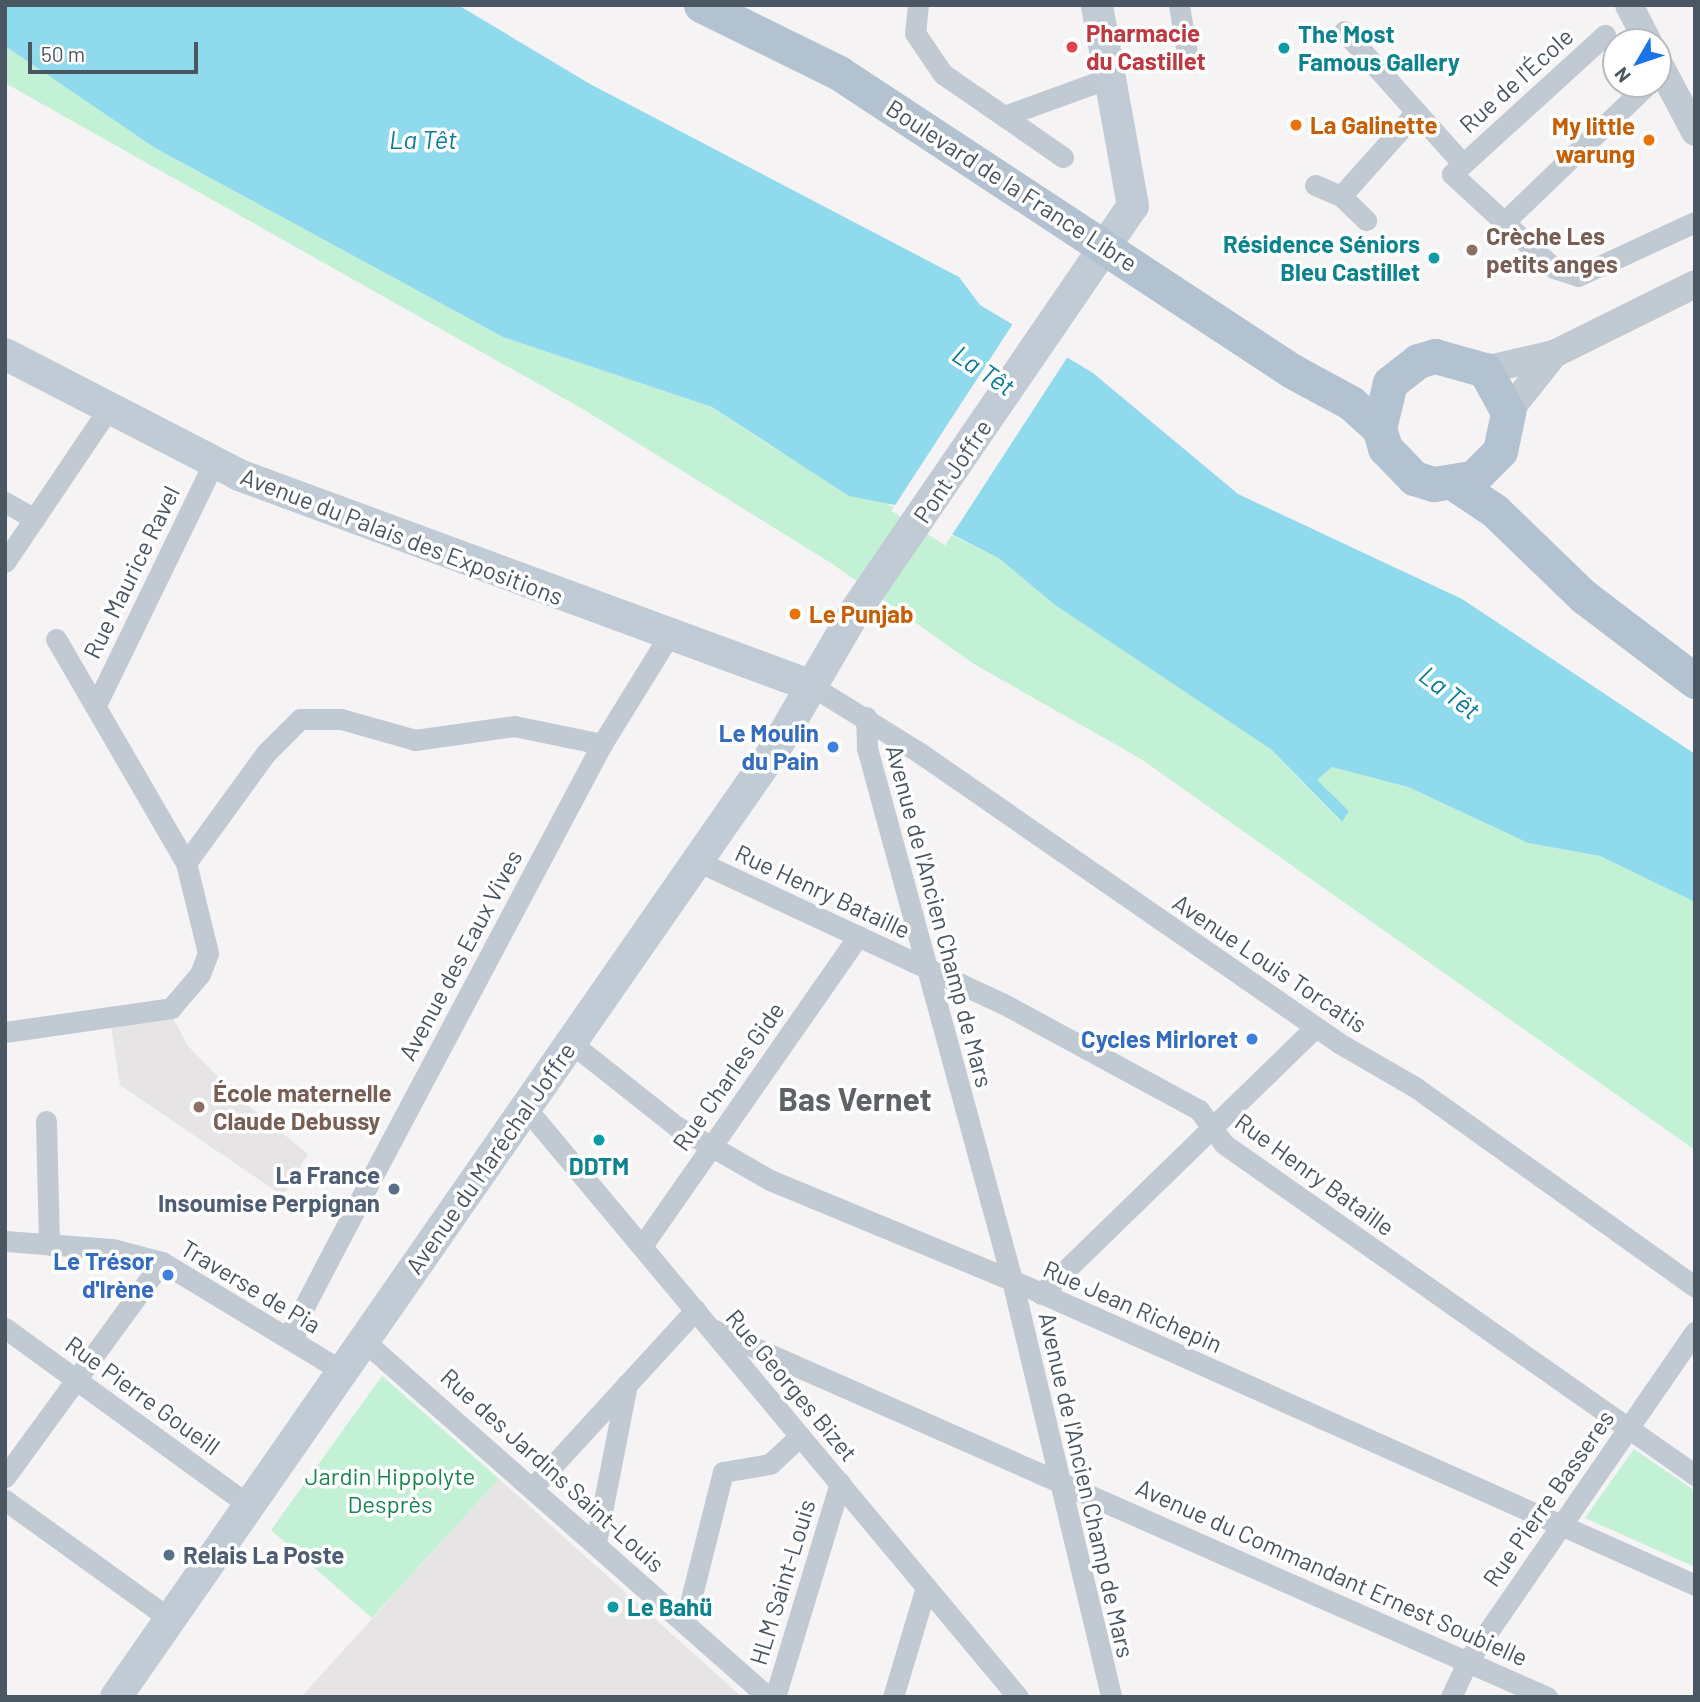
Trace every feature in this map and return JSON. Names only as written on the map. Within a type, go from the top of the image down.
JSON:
[{"type":"main road","name":"Boulevard de la France Libre","points":[[701,5],[839,73],[1313,382],[1379,428]]},
{"type":"main road","points":[[1097,5],[1106,79]]},
{"type":"main road","name":"Pont Joffre","points":[[854,613],[1126,215],[1133,183],[1106,79]]},
{"type":"main road","name":"Avenue du Palais des Expositions","points":[[5,354],[107,411],[213,464],[812,686]]},
{"type":"main road","points":[[1532,545],[1510,498],[1500,451],[1508,412],[1485,370],[1435,356],[1418,360],[1390,383],[1379,428],[1385,448],[1414,478],[1455,484],[1532,545],[1583,596],[1695,681]]},
{"type":"main road","points":[[1313,382],[1390,383]]},
{"type":"main road","points":[[1455,484],[1481,472],[1500,451]]},
{"type":"main road","points":[[1583,596],[1695,666]]},
{"type":"main road","name":"Avenue du Maréchal Joffre","points":[[116,1697],[697,861],[812,686],[854,613]]},
{"type":"street","points":[[918,5],[915,33],[943,74],[1063,157]]},
{"type":"street","points":[[1179,5],[1187,54]]},
{"type":"street","points":[[1629,5],[1641,28]]},
{"type":"street","points":[[1344,31],[1463,164],[1451,174],[1554,268],[1578,276],[1695,222]]},
{"type":"street","name":"Rue de l'École","points":[[1463,164],[1602,38]]},
{"type":"street","points":[[1004,116],[1106,79]]},
{"type":"street","points":[[1672,96],[1695,132]]},
{"type":"street","points":[[1503,223],[1631,98]]},
{"type":"street","points":[[1341,196],[1416,112]]},
{"type":"street","points":[[1315,185],[1341,196],[1366,220]]},
{"type":"street","points":[[1485,370],[1554,354],[1695,284]]},
{"type":"street","points":[[1508,412],[1554,354]]},
{"type":"street","points":[[5,562],[107,411]]},
{"type":"street","name":"Rue Maurice Ravel","points":[[97,703],[213,464]]},
{"type":"street","points":[[5,502],[34,519]]},
{"type":"street","name":"Avenue des Eaux Vives","points":[[297,1343],[293,1328],[602,744],[670,634]]},
{"type":"street","name":"Rue Maurice Ravel","points":[[5,1032],[171,1008],[200,974],[208,953],[186,863],[97,703],[56,639]]},
{"type":"street","name":"Avenue Louis Torcatis","points":[[812,686],[866,717],[1316,1027],[1425,1094],[1695,1287]]},
{"type":"street","name":"Avenue de l'Ancien Champ de Mars","points":[[866,717],[867,748],[923,967],[1012,1280],[1111,1697]]},
{"type":"street","points":[[186,863],[265,753],[299,719],[341,719],[415,740],[514,726],[602,744]]},
{"type":"street","name":"Rue Henry Bataille","points":[[697,861],[923,967],[1199,1110],[1209,1129],[1695,1475]]},
{"type":"street","name":"Rue Charles Gide","points":[[642,1246],[858,936]]},
{"type":"street","points":[[1041,1294],[1316,1027]]},
{"type":"street","name":"Rue Jean Richepin","points":[[570,1042],[676,1126],[770,1180],[1012,1280],[1695,1585]]},
{"type":"street","name":"Rue Georges Bizet","points":[[525,1107],[1018,1697]]},
{"type":"street","points":[[46,1121],[49,1245]]},
{"type":"street","name":"Traverse de Pia","points":[[5,1241],[112,1249],[162,1262],[342,1371]]},
{"type":"street","points":[[5,1477],[162,1262]]},
{"type":"street","points":[[534,1486],[695,1310]]},
{"type":"street","name":"Rue Pierre Goueill","points":[[5,1328],[249,1505]]},
{"type":"street","name":"Avenue du Commandant Ernest Soubielle","points":[[710,1328],[1057,1477],[1547,1697]]},
{"type":"street","name":"Rue Pierre Basseres","points":[[1451,1697],[1467,1662],[1695,1332]]},
{"type":"street","name":"Rue des Jardins Saint-Louis","points":[[363,1340],[534,1486],[768,1697]]},
{"type":"street","points":[[596,1542],[627,1384]]},
{"type":"street","points":[[685,1623],[723,1472],[770,1464],[800,1436]]},
{"type":"street","name":"HLM Saint-Louis","points":[[775,1697],[840,1483]]},
{"type":"street","points":[[5,1500],[170,1619]]},
{"type":"street","points":[[892,1697],[926,1587]]},
{"type":"shaded area","name":"École maternelle Claude Debussy","points":[[173,1018],[188,1046],[240,1099],[308,1154],[283,1196],[120,1085],[111,1026]]},
{"type":"shaded area","points":[[499,1479],[742,1697],[301,1697]]},
{"type":"green space","points":[[5,46],[155,148],[503,337],[712,407],[777,450],[1000,559],[1055,605],[1272,750],[1341,822],[1349,811],[1316,780],[1332,767],[1408,787],[1528,843],[1600,856],[1695,902],[1695,1150],[1141,759],[974,664],[831,563],[581,408],[5,83]]},
{"type":"green space","name":"Jardin Hippolyte Desprès","points":[[382,1376],[499,1479],[372,1618],[271,1530]]},
{"type":"green space","points":[[1634,1449],[1695,1491],[1695,1567],[1585,1518]]},
{"type":"water","name":"La Têt","points":[[5,5],[458,5],[590,84],[959,277],[980,305],[1093,373],[1238,494],[1462,599],[1695,754],[1695,902],[1600,856],[1528,843],[1408,787],[1332,767],[1317,780],[1349,811],[1342,822],[1272,750],[1055,605],[1000,559],[895,505],[849,496],[712,407],[503,337],[155,148],[5,46]]},
{"type":"pier","points":[[1014,322],[1068,357],[945,546],[891,511]]},
{"type":"place","name":"Pharmacie du Castillet","points":[[1072,47]]},
{"type":"place","name":"The Most Famous Gallery","points":[[1284,48]]},
{"type":"place","name":"La Galinette","points":[[1296,125]]},
{"type":"place","name":"My little warung","points":[[1649,140]]},
{"type":"place","name":"Crèche Les petits anges","points":[[1472,250]]},
{"type":"place","name":"Résidence Séniors Bleu Castillet","points":[[1434,258]]},
{"type":"place","name":"Le Punjab","points":[[795,614]]},
{"type":"place","name":"Le Moulin du Pain","points":[[833,747]]},
{"type":"place","name":"Cycles Mirloret","points":[[1252,1039]]},
{"type":"place","name":"École maternelle Claude Debussy","points":[[199,1107]]},
{"type":"place","name":"DDTM","points":[[599,1140]]},
{"type":"place","name":"La France Insoumise Perpignan","points":[[394,1189]]},
{"type":"place","name":"Le Trésor d'Irène","points":[[168,1275]]},
{"type":"place","name":"Relais La Poste","points":[[169,1555]]},
{"type":"place","name":"Le Bahü","points":[[613,1607]]},
{"type":"district","name":"Bas Vernet","points":[[855,1098]]}]
